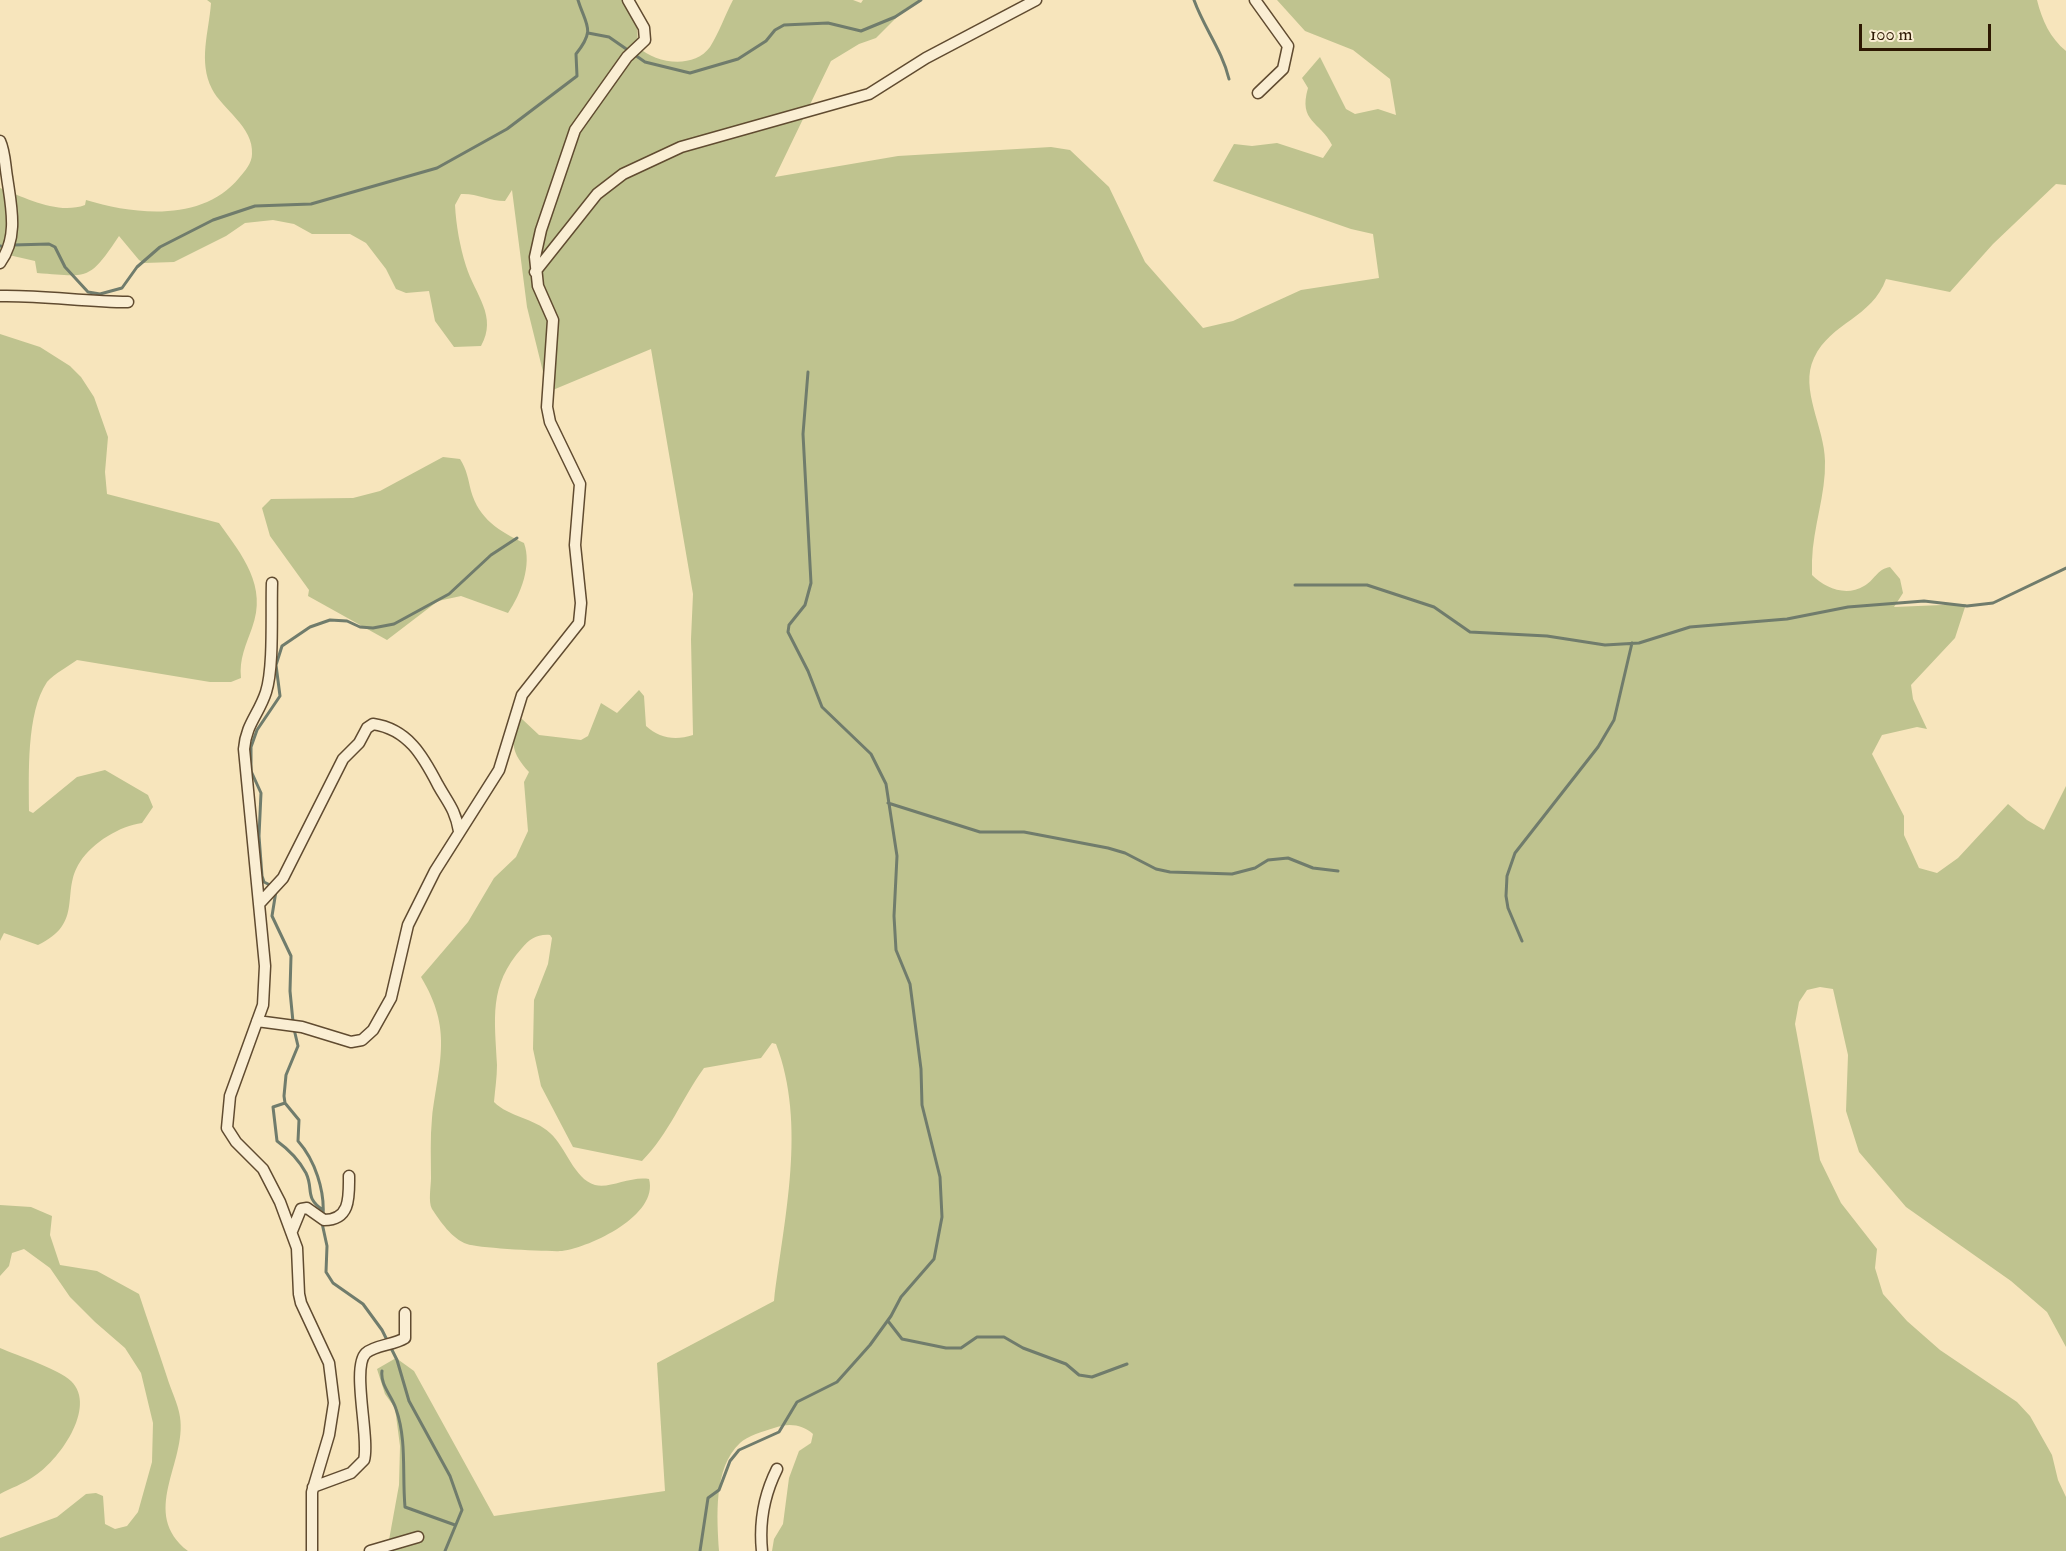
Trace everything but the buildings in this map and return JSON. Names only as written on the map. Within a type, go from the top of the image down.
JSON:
[{"type":"street","points":[[257,1021],[302,1027],[351,1042],[367,1037],[386,1011],[392,998],[408,924],[435,870],[499,770],[522,695],[571,635],[581,612],[575,558],[580,484],[550,422],[547,396],[553,320],[538,286],[535,272],[537,245],[569,144],[582,119],[627,57],[645,40],[646,33],[628,0]]},
{"type":"street","points":[[535,272],[597,194],[623,174],[681,147],[869,94],[926,58],[1036,0]]},
{"type":"street","points":[[1255,0],[1288,46],[1283,69],[1258,93]]},
{"type":"street","points":[[0,141],[12,203],[11,238],[8,250],[0,263]]},
{"type":"street","points":[[0,296],[34,295],[83,301],[128,302]]},
{"type":"street","points":[[272,584],[268,684],[266,693],[247,728],[244,749],[265,989],[257,1021],[230,1096],[227,1128],[236,1142],[263,1169],[292,1231],[299,1258],[298,1294],[325,1351],[334,1390],[329,1435],[313,1487],[312,1551]]},
{"type":"street","points":[[259,904],[283,878],[343,759],[359,743],[367,728],[373,724],[402,735],[417,747],[453,806],[459,831]]},
{"type":"street","points":[[292,1231],[301,1209],[307,1208],[328,1220],[344,1212],[349,1201],[349,1176]]},
{"type":"street","points":[[313,1487],[351,1473],[364,1460],[366,1438],[360,1387],[364,1357],[368,1352],[405,1338],[405,1313]]},
{"type":"street","points":[[762,1551],[765,1497],[777,1469]]},
{"type":"street","points":[[370,1551],[418,1537]]},
{"type":"green space","points":[[207,0],[623,0],[637,24],[638,47],[655,57],[675,62],[695,59],[710,47],[733,0],[853,0],[861,3],[863,0],[920,0],[905,9],[876,38],[859,44],[831,61],[775,177],[898,156],[1051,147],[1070,150],[1109,187],[1145,262],[1203,328],[1233,321],[1301,290],[1379,278],[1373,234],[1351,229],[1213,181],[1234,144],[1252,146],[1277,143],[1323,158],[1332,145],[1308,115],[1306,99],[1308,88],[1302,78],[1320,57],[1346,109],[1355,114],[1378,109],[1396,115],[1390,79],[1353,50],[1305,31],[1277,0],[2037,0],[2047,28],[2066,51],[2066,185],[2056,184],[1993,244],[1950,292],[1886,279],[1880,292],[1871,303],[1821,346],[1810,370],[1809,383],[1825,461],[1824,486],[1813,548],[1812,575],[1829,587],[1850,591],[1864,586],[1882,570],[1890,567],[1900,579],[1903,593],[1894,607],[1966,604],[1955,638],[1911,685],[1913,699],[1927,729],[1917,727],[1882,735],[1872,754],[1904,816],[1904,835],[1919,868],[1937,873],[1958,858],[2008,804],[2027,820],[2044,830],[2066,786],[2066,1347],[2047,1312],[2011,1281],[1906,1207],[1859,1152],[1846,1111],[1848,1055],[1833,989],[1820,987],[1807,990],[1799,1002],[1795,1024],[1820,1160],[1841,1203],[1877,1249],[1875,1268],[1883,1294],[1907,1321],[1940,1350],[2017,1402],[2030,1416],[2052,1455],[2058,1480],[2066,1497],[2066,1551],[772,1551],[774,1539],[783,1524],[789,1478],[799,1451],[811,1443],[813,1434],[800,1426],[790,1425],[779,1426],[751,1436],[743,1440],[731,1453],[721,1479],[719,1494],[719,1551],[387,1551],[399,1485],[400,1446],[395,1408],[385,1394],[377,1369],[396,1358],[414,1371],[494,1516],[665,1491],[657,1363],[774,1301],[790,1172],[792,1139],[790,1107],[785,1075],[776,1044],[772,1043],[761,1058],[704,1068],[668,1128],[642,1161],[573,1147],[541,1086],[533,1049],[534,1000],[548,964],[552,938],[550,935],[538,936],[525,945],[511,962],[503,976],[499,990],[495,1018],[497,1065],[494,1102],[550,1133],[576,1170],[588,1182],[601,1186],[635,1179],[649,1179],[649,1192],[644,1205],[634,1217],[605,1236],[562,1251],[467,1244],[451,1234],[432,1209],[430,1198],[431,1133],[441,1046],[437,1013],[421,977],[468,922],[494,878],[516,857],[528,831],[524,782],[529,772],[519,759],[514,747],[518,719],[522,719],[539,735],[581,740],[588,736],[601,703],[617,713],[639,690],[644,696],[646,726],[668,737],[680,738],[693,735],[691,639],[693,594],[651,349],[548,392],[527,307],[512,190],[505,201],[461,194],[455,205],[457,228],[464,259],[486,315],[486,335],[481,346],[454,347],[435,321],[429,291],[406,293],[396,289],[386,269],[366,243],[350,234],[312,234],[294,224],[273,220],[245,223],[226,236],[174,262],[144,263],[119,236],[94,269],[78,275],[37,273],[35,261],[0,253],[0,188],[53,207],[75,208],[85,205],[86,200],[126,209],[167,211],[207,202],[224,192],[244,173],[252,157],[248,135],[212,89],[208,78],[205,57],[211,3]]},
{"type":"green space","points":[[0,334],[40,347],[70,366],[81,377],[94,397],[108,437],[105,472],[107,494],[219,523],[244,559],[255,585],[257,598],[256,613],[242,658],[241,678],[231,682],[210,682],[77,660],[47,682],[35,710],[32,727],[29,811],[33,813],[77,777],[105,770],[148,795],[153,807],[142,823],[108,836],[85,855],[74,873],[67,917],[62,927],[38,945],[4,933],[0,941]]},
{"type":"green space","points":[[443,457],[460,459],[475,501],[485,517],[498,529],[524,543],[527,561],[524,579],[508,613],[461,596],[438,601],[387,640],[308,596],[309,590],[270,536],[262,508],[271,499],[353,498],[380,491]]},
{"type":"green space","points":[[0,1205],[31,1207],[52,1216],[50,1235],[60,1265],[97,1271],[139,1294],[180,1417],[180,1434],[166,1504],[167,1520],[174,1536],[188,1551],[0,1551],[0,1538],[57,1517],[86,1494],[96,1493],[103,1496],[105,1524],[115,1529],[127,1526],[138,1512],[152,1462],[153,1423],[141,1373],[125,1348],[70,1297],[50,1268],[24,1249],[12,1253],[9,1266],[0,1276]]},
{"type":"green space","points":[[0,1348],[65,1376],[78,1392],[80,1405],[72,1433],[53,1459],[33,1477],[0,1494]]},
{"type":"waterway","points":[[13,245],[49,244],[55,247],[65,267],[88,292],[100,294],[122,288],[137,267],[160,247],[213,220],[255,206],[311,204],[437,168],[507,129],[577,76],[576,54],[588,33],[578,0]]},
{"type":"waterway","points":[[588,33],[609,37],[645,62],[690,73],[738,59],[766,41],[775,30],[784,25],[828,23],[861,31],[895,17],[921,0]]},
{"type":"waterway","points":[[1194,0],[1222,58],[1229,79]]},
{"type":"waterway","points":[[700,1551],[708,1498],[719,1490],[730,1461],[739,1450],[779,1432],[797,1402],[837,1382],[870,1345],[891,1316],[901,1297],[934,1259],[942,1217],[940,1177],[922,1105],[921,1069],[910,984],[896,950],[894,916],[897,856],[886,784],[871,754],[822,707],[808,671],[788,632],[789,625],[805,605],[811,583],[803,434],[808,372]]},
{"type":"waterway","points":[[272,886],[264,882],[262,876],[259,836],[261,793],[251,771],[251,747],[257,730],[280,696],[276,665],[282,646],[310,627],[330,620],[347,621],[360,627],[373,628],[394,624],[449,594],[491,555],[517,538]]},
{"type":"waterway","points":[[1295,585],[1367,585],[1434,607],[1470,632],[1547,636],[1605,645],[1639,643],[1690,627],[1787,619],[1848,607],[1924,601],[1967,606],[1993,603],[2066,568]]},
{"type":"waterway","points":[[1522,941],[1508,908],[1506,896],[1507,876],[1515,853],[1598,747],[1614,720],[1632,643]]},
{"type":"waterway","points":[[888,803],[980,832],[1024,832],[1108,848],[1125,853],[1156,869],[1170,872],[1232,874],[1255,868],[1268,860],[1288,858],[1313,868],[1338,871]]},
{"type":"waterway","points":[[276,891],[272,916],[291,956],[290,991],[293,1022]]},
{"type":"waterway","points":[[294,1029],[298,1046],[286,1075],[285,1103],[299,1120],[298,1141],[318,1176],[323,1216]]},
{"type":"waterway","points":[[285,1103],[273,1107],[277,1141],[293,1155],[303,1168],[308,1179],[311,1197],[323,1210]]},
{"type":"waterway","points":[[322,1223],[327,1246],[326,1272],[333,1283],[363,1304],[382,1330],[397,1360],[409,1401],[450,1476],[462,1510],[445,1551]]},
{"type":"waterway","points":[[888,1321],[902,1339],[946,1348],[961,1348],[977,1337],[1004,1337],[1023,1348],[1066,1364],[1079,1375],[1092,1377],[1127,1364]]},
{"type":"waterway","points":[[382,1371],[384,1386],[396,1409],[402,1433],[405,1507],[455,1525]]}]
